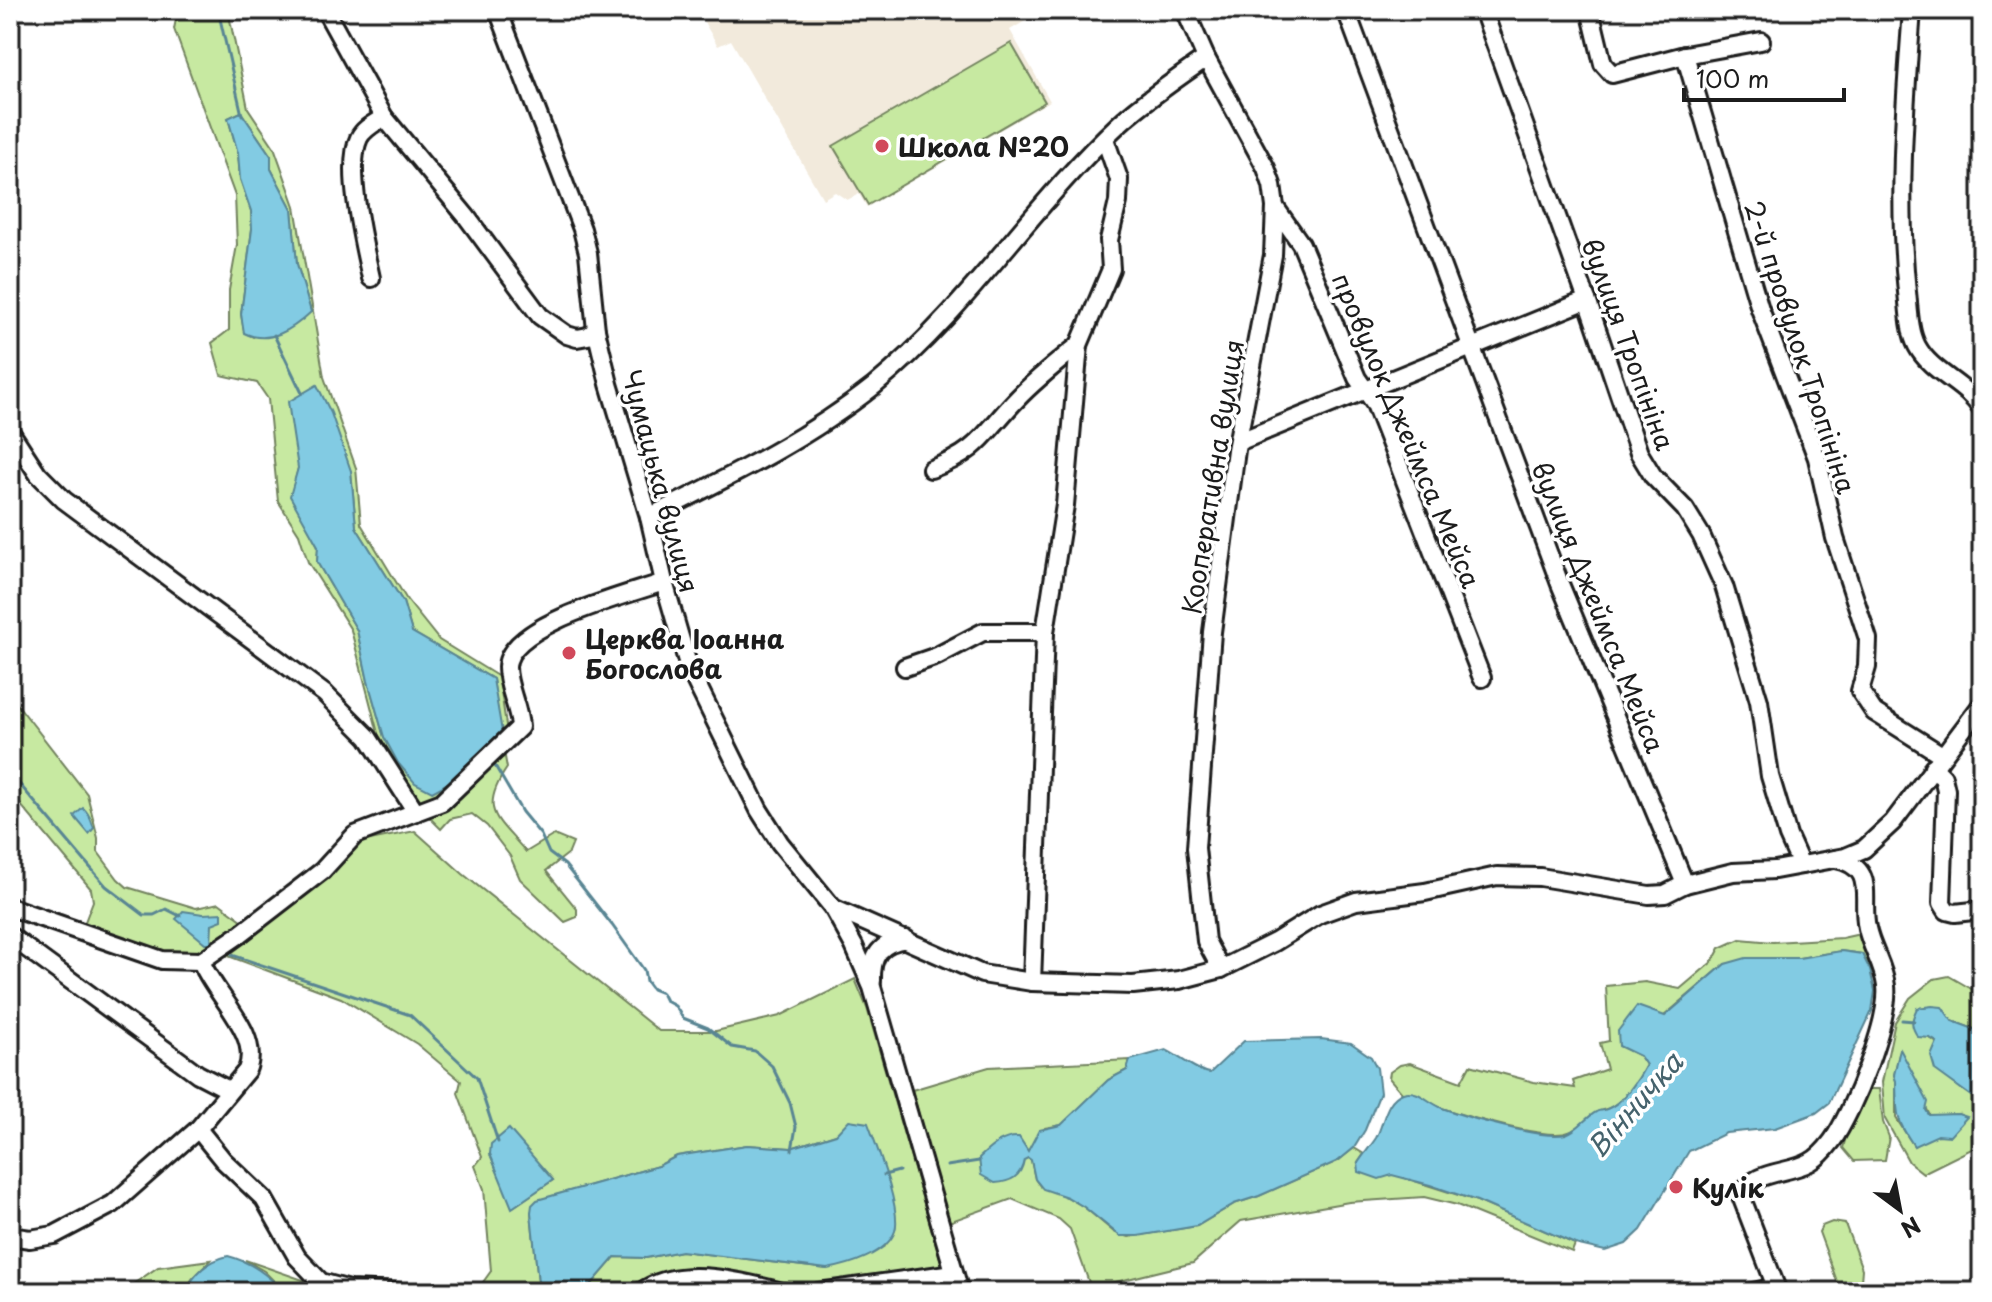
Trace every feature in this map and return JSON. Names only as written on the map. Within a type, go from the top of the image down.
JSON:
[{"type":"street","points":[[325,10],[384,117],[466,216],[540,316],[567,335],[577,338],[588,336],[596,330]]},
{"type":"street","name":"Чумацька вулиця","points":[[498,10],[582,229],[588,253],[596,330],[609,384],[649,517],[689,668],[759,810],[780,843],[833,908],[982,974],[1032,982],[1133,985],[1179,980],[1221,969],[1275,942],[1320,914],[1356,901],[1425,892],[1497,876],[1540,877],[1649,895],[1665,894],[1685,884],[1733,872],[1775,870],[1845,857],[1864,849],[1893,822],[1982,704]]},
{"type":"street","name":"Кооперативна вулиця","points":[[1185,10],[1206,58],[1266,168],[1275,207],[1271,271],[1238,442],[1212,632],[1196,848],[1206,941],[1221,969]]},
{"type":"street","name":"вулиця Джеймса Мейса","points":[[1346,10],[1560,584],[1685,884]]},
{"type":"street","name":"вулиця Тропініна","points":[[1483,10],[1639,453],[1653,476],[1685,509],[1701,535],[1724,586],[1759,701],[1770,776],[1788,836],[1801,865]]},
{"type":"street","points":[[1590,10],[1603,64],[1612,74],[1685,55],[1761,41]]},
{"type":"street","points":[[1912,10],[1902,150],[1903,252],[1911,324],[1916,344],[1929,363],[1967,392],[1982,410]]},
{"type":"street","name":"2-й провулок Тропініна","points":[[1685,55],[1760,309],[1817,458],[1835,538],[1868,639],[1867,667],[1860,691],[1874,712],[1937,761]]},
{"type":"street","points":[[649,517],[764,460],[822,424],[875,385],[925,339],[1120,123],[1206,58]]},
{"type":"street","points":[[371,278],[360,224],[355,177],[356,151],[359,137],[384,117]]},
{"type":"street","points":[[1032,982],[1045,632],[1065,505],[1079,345],[1111,269],[1109,240],[1118,202],[1119,179],[1105,139]]},
{"type":"street","name":"провулок Джеймса Мейса","points":[[1275,207],[1301,244],[1357,378],[1375,404],[1482,678]]},
{"type":"street","points":[[1238,442],[1587,300]]},
{"type":"street","points":[[931,469],[957,460],[975,447],[1019,397],[1079,345]]},
{"type":"street","points":[[10,431],[38,474],[64,500],[325,694],[368,737],[416,812]]},
{"type":"street","points":[[10,907],[162,960],[201,961],[322,871],[355,835],[442,802],[520,727],[507,665],[520,641],[543,626],[664,582]]},
{"type":"street","points":[[905,667],[937,656],[983,632],[1045,632]]},
{"type":"street","points":[[1937,761],[1946,790],[1942,903],[1947,911],[1955,913],[1982,910]]},
{"type":"street","points":[[1753,1292],[1777,1289],[1741,1196],[1746,1186],[1755,1179],[1795,1168],[1821,1154],[1834,1139],[1879,1037],[1885,1014],[1885,980],[1866,927],[1865,879],[1857,867],[1832,858]]},
{"type":"street","points":[[833,908],[872,987],[960,1292]]},
{"type":"street","points":[[10,936],[198,1074],[229,1090]]},
{"type":"street","points":[[872,987],[871,968],[878,952],[888,942],[906,939]]},
{"type":"street","points":[[10,1236],[30,1239],[54,1235],[113,1204],[198,1129],[247,1070],[251,1060],[247,1037],[206,975],[201,961]]},
{"type":"street","points":[[198,1129],[223,1160],[264,1199],[297,1257],[321,1282],[350,1290],[396,1292]]},
{"type":"street","points":[[819,1292],[954,1273]]},
{"type":"street","points":[[641,1292],[689,1277],[721,1278],[783,1292]]},
{"type":"shaded area","name":"Школа №20","points":[[697,10],[1044,10],[1010,30],[1050,101],[867,207],[859,194],[847,200],[835,192],[823,199],[731,40],[718,46]]},
{"type":"green space","points":[[178,10],[228,10],[248,108],[274,147],[295,206],[324,377],[356,468],[361,524],[407,600],[439,640],[499,677],[507,732],[440,797],[424,804],[412,798],[379,737],[351,630],[308,562],[299,534],[278,501],[268,399],[257,383],[221,375],[212,343],[229,330],[229,290],[237,245],[235,196],[174,29]],"holes":[[[241,112],[271,156],[271,169],[292,209],[297,264],[311,312],[253,337],[244,332],[241,314],[252,229],[251,211],[240,179],[238,153],[228,118]],[[298,468],[351,471],[356,527],[403,602],[412,632],[493,679],[501,732],[384,737],[357,630],[317,562],[318,546],[291,496]]]},
{"type":"green space","points":[[1011,43],[1045,102],[868,205],[833,146]]},
{"type":"green space","points":[[10,695],[87,794],[98,838],[98,852],[118,879],[127,887],[196,908],[219,903],[251,927],[192,961],[81,932],[93,901],[91,889],[10,792]]},
{"type":"green space","points":[[505,757],[507,768],[498,783],[493,805],[500,822],[526,852],[554,835],[573,843],[569,853],[546,871],[577,909],[577,917],[565,922],[520,879],[510,856],[487,826],[472,814],[450,819],[441,829],[429,817],[445,808],[496,759]]},
{"type":"green space","points":[[415,831],[463,874],[659,1031],[716,1031],[780,1016],[855,979],[867,1008],[949,1289],[929,1292],[585,1292],[615,1257],[646,1258],[681,1251],[827,1269],[885,1246],[894,1233],[836,1134],[791,1148],[747,1145],[677,1156],[658,1166],[538,1200],[531,1212],[539,1292],[476,1292],[491,1271],[484,1189],[475,1166],[482,1157],[458,1093],[461,1081],[417,1044],[341,998],[228,956],[325,877],[360,842]],"holes":[[[508,1130],[553,1180],[513,1207],[490,1154]]]},
{"type":"green space","points":[[1866,927],[1880,965],[1870,970],[1862,954],[1841,951],[1725,964],[1664,1016],[1620,1046],[1640,1056],[1646,1065],[1639,1077],[1617,1103],[1569,1132],[1559,1134],[1526,1130],[1442,1108],[1414,1094],[1402,1093],[1389,1078],[1390,1072],[1410,1063],[1461,1082],[1470,1065],[1534,1082],[1575,1088],[1573,1081],[1607,1069],[1600,1043],[1609,1041],[1606,986],[1645,982],[1680,989],[1713,961],[1720,948],[1740,939],[1773,942],[1842,938],[1860,934]]},
{"type":"green space","points":[[1949,976],[1977,992],[1982,991],[1982,1032],[1952,1021],[1930,1038],[1943,1051],[1959,1087],[1982,1099],[1982,1144],[1923,1173],[1909,1162],[1885,1119],[1882,1082],[1895,1022],[1910,998],[1934,979]],"holes":[[[1900,1050],[1930,1116],[1957,1114],[1914,1146],[1896,1118],[1894,1075]]]},
{"type":"green space","points":[[1130,1060],[1127,1070],[1108,1080],[1062,1125],[1045,1128],[1031,1160],[1035,1179],[1040,1186],[1084,1207],[1114,1232],[1129,1237],[1197,1226],[1234,1204],[1338,1161],[1354,1148],[1364,1154],[1358,1163],[1477,1201],[1575,1244],[1572,1252],[1457,1205],[1424,1197],[1349,1202],[1241,1221],[1193,1263],[1091,1288],[1070,1229],[1059,1219],[1012,1199],[949,1222],[912,1090],[989,1067]]},
{"type":"green space","points":[[1868,1089],[1879,1089],[1883,1122],[1889,1137],[1885,1160],[1854,1161],[1843,1148],[1849,1125]]},
{"type":"green space","points":[[1832,1222],[1845,1224],[1862,1269],[1861,1281],[1844,1288],[1838,1284],[1819,1232],[1822,1226]]},
{"type":"green space","points":[[211,1260],[192,1279],[185,1292],[122,1292],[158,1267]]},
{"type":"green space","points":[[245,1260],[346,1292],[285,1292],[264,1271]]},
{"type":"water","points":[[241,112],[271,156],[271,169],[292,209],[297,264],[311,312],[288,330],[271,336],[244,333],[241,314],[252,229],[251,211],[240,179],[238,153],[228,118]]},
{"type":"water","points":[[317,385],[331,413],[351,471],[356,527],[403,602],[412,632],[493,679],[502,732],[461,773],[432,792],[415,783],[398,763],[384,737],[357,630],[317,562],[318,546],[290,496],[298,468],[288,402]]},
{"type":"water","points":[[83,808],[94,828],[89,834],[74,816]]},
{"type":"water","points":[[183,911],[222,913],[222,920],[212,924],[211,943],[205,943],[176,919]]},
{"type":"water","points":[[1841,951],[1862,954],[1875,991],[1872,1011],[1829,1103],[1816,1113],[1775,1128],[1726,1133],[1689,1151],[1641,1230],[1626,1244],[1605,1251],[1575,1244],[1477,1201],[1430,1185],[1392,1175],[1379,1179],[1359,1172],[1358,1163],[1376,1138],[1389,1106],[1403,1093],[1413,1093],[1442,1108],[1504,1127],[1540,1134],[1566,1134],[1596,1112],[1619,1102],[1643,1071],[1646,1065],[1640,1056],[1619,1046],[1618,1031],[1637,1006],[1665,1016],[1725,964],[1746,958],[1799,958]]},
{"type":"water","points":[[1942,1007],[1952,1021],[1982,1032],[1982,1099],[1971,1096],[1935,1070],[1931,1056],[1937,1042],[1918,1037],[1912,1023],[1917,1008]]},
{"type":"water","points":[[1321,1039],[1351,1043],[1371,1057],[1377,1068],[1380,1093],[1354,1148],[1338,1161],[1234,1204],[1197,1226],[1120,1236],[1084,1207],[1043,1189],[1035,1179],[1028,1158],[1010,1180],[995,1183],[981,1175],[979,1158],[992,1146],[1007,1138],[1019,1137],[1028,1151],[1039,1130],[1061,1125],[1108,1080],[1127,1070],[1130,1060],[1166,1050],[1210,1073],[1244,1041]]},
{"type":"water","points":[[1900,1049],[1928,1102],[1926,1110],[1929,1115],[1958,1114],[1967,1117],[1950,1136],[1938,1135],[1914,1146],[1903,1129],[1898,1115],[1894,1075]]},
{"type":"water","points":[[849,1120],[868,1123],[895,1208],[895,1231],[891,1239],[876,1252],[827,1269],[681,1251],[646,1258],[615,1257],[585,1292],[539,1292],[531,1212],[537,1200],[658,1166],[677,1156],[747,1145],[791,1148],[836,1134]]},
{"type":"water","points":[[509,1129],[553,1180],[512,1208],[490,1154],[491,1144]]},
{"type":"water","points":[[228,1256],[259,1270],[285,1292],[185,1292],[202,1269]]},
{"type":"waterway","points":[[218,10],[242,115]]},
{"type":"waterway","points":[[274,335],[302,393]]},
{"type":"waterway","points":[[494,764],[522,812],[541,835],[549,853],[565,865],[612,925],[644,970],[646,981],[652,989],[662,993],[683,1018],[708,1028],[732,1047],[755,1051],[772,1066],[790,1103],[796,1127],[792,1150]]},
{"type":"waterway","points":[[10,773],[106,886],[144,915],[154,915],[166,909],[180,916]]},
{"type":"waterway","points":[[232,955],[410,1015],[477,1078],[498,1142]]},
{"type":"waterway","name":"Вінничка","points":[[1902,1020],[1914,1021]]},
{"type":"waterway","name":"Вінничка","points":[[947,1166],[979,1161]]},
{"type":"waterway","points":[[884,1175],[899,1171]]},
{"type":"place","name":"Школа №20","points":[[882,146]]},
{"type":"place","name":"Церква Іоанна Богослова","points":[[569,653]]},
{"type":"place","name":"Кулік","points":[[1676,1187]]}]
